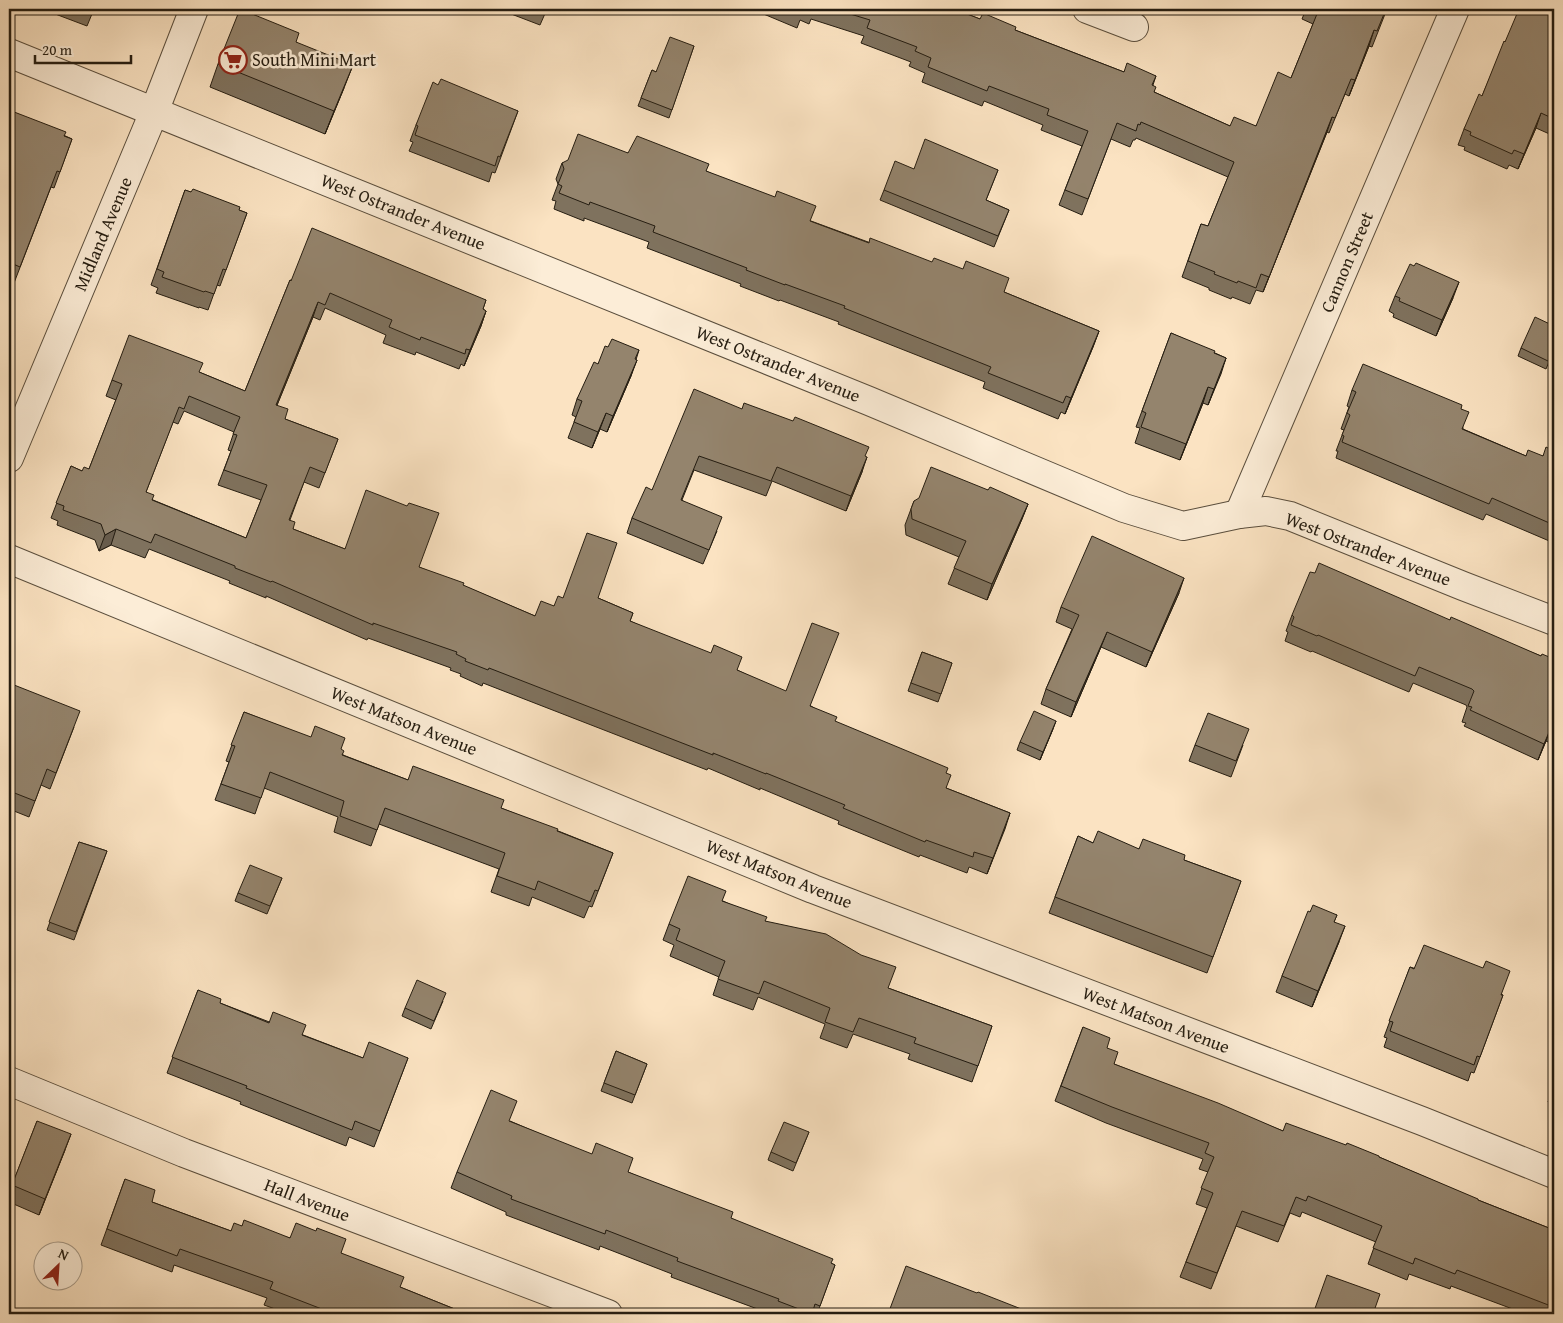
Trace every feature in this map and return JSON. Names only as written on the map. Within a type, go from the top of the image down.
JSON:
[{"type":"street","name":"Midland Avenue","points":[[9,458],[154,112],[194,9]]},
{"type":"street","points":[[1087,9],[1134,27]]},
{"type":"street","name":"Cannon Street","points":[[1239,514],[1455,9]]},
{"type":"street","name":"West Ostrander Avenue","points":[[9,53],[869,401],[1124,508],[1182,526],[1239,514],[1266,511],[1290,516],[1554,621]]},
{"type":"street","name":"West Matson Avenue","points":[[9,559],[813,889],[1404,1114],[1554,1174]]},
{"type":"street","name":"Hall Avenue","points":[[9,1080],[184,1153],[608,1314]]},
{"type":"building","points":[[240,9],[299,33],[296,42],[353,65],[334,111],[218,64]]},
{"type":"building","points":[[834,9],[954,9],[980,19],[983,13],[1016,27],[1015,30],[1124,72],[1127,63],[1156,76],[1152,85],[1156,87],[1154,92],[1230,126],[1234,117],[1256,126],[1278,72],[1291,78],[1319,9],[1386,9],[1377,31],[1374,30],[1355,80],[1351,79],[1335,118],[1332,117],[1269,277],[1261,274],[1256,288],[1214,274],[1215,272],[1188,261],[1201,224],[1208,226],[1234,162],[1141,122],[1140,125],[1138,124],[1136,131],[1117,123],[1088,199],[1065,190],[1088,131],[1047,115],[1049,109],[989,86],[987,91],[928,67],[931,58],[915,51],[917,47],[867,28],[870,20]]},
{"type":"building","points":[[1519,9],[1554,9],[1554,119],[1541,113],[1524,154],[1514,150],[1512,154],[1470,135],[1471,132],[1464,129],[1479,94],[1482,96]]},
{"type":"building","points":[[670,37],[694,46],[672,110],[641,98],[652,70],[656,72]]},
{"type":"building","points":[[441,79],[518,111],[495,166],[415,135],[418,126],[416,125],[433,82],[438,85]]},
{"type":"building","points":[[9,110],[66,132],[64,136],[72,139],[60,172],[57,171],[20,267],[11,263],[9,268]]},
{"type":"building","points":[[578,134],[628,153],[637,136],[709,164],[706,171],[775,197],[777,191],[816,206],[810,221],[869,243],[870,238],[932,262],[934,258],[963,269],[966,261],[1009,278],[1004,292],[1099,331],[1071,398],[1066,396],[1063,403],[988,373],[991,367],[844,308],[845,306],[746,270],[747,268],[653,232],[655,226],[590,202],[589,205],[559,193],[562,186],[558,184],[564,169],[562,163],[568,160]]},
{"type":"building","points":[[925,139],[998,170],[986,200],[1009,210],[998,236],[884,190],[895,161],[914,169]]},
{"type":"building","points":[[193,189],[240,207],[239,210],[247,213],[226,270],[223,269],[214,294],[162,277],[164,272],[157,269],[185,190],[191,192]]},
{"type":"building","points":[[312,228],[486,300],[483,309],[486,311],[470,350],[466,349],[465,354],[421,337],[420,340],[389,327],[392,320],[330,293],[325,305],[318,302],[276,405],[288,409],[285,419],[338,439],[325,473],[310,467],[289,520],[295,522],[293,529],[345,549],[366,490],[407,506],[409,503],[439,513],[419,567],[464,583],[463,585],[535,616],[541,601],[554,606],[558,596],[563,598],[587,533],[617,543],[598,598],[633,613],[630,621],[711,653],[714,645],[742,657],[737,670],[786,691],[812,623],[839,633],[810,706],[837,717],[835,721],[948,768],[946,773],[951,775],[946,788],[1010,813],[993,858],[974,852],[973,857],[926,840],[925,842],[843,808],[845,805],[766,773],[713,753],[713,755],[489,668],[488,670],[465,661],[466,659],[456,654],[457,652],[373,623],[373,625],[272,581],[235,568],[235,566],[155,534],[151,543],[116,529],[105,535],[101,524],[63,510],[64,506],[56,503],[71,466],[82,471],[84,467],[89,469],[122,384],[112,380],[129,335],[203,363],[199,372],[245,391]],"holes":[[[189,396],[240,417],[233,434],[237,435],[224,470],[267,485],[246,538],[152,500],[154,495],[146,492],[179,407],[184,409]]]},
{"type":"building","points":[[1416,263],[1459,282],[1442,320],[1399,301],[1400,298],[1395,296],[1410,264],[1414,266]]},
{"type":"building","points":[[1535,317],[1554,326],[1554,348],[1548,361],[1521,348]]},
{"type":"building","points":[[1171,333],[1215,351],[1214,353],[1226,358],[1214,389],[1208,387],[1186,444],[1141,427],[1146,413],[1142,411]]},
{"type":"building","points":[[612,339],[639,350],[635,359],[637,360],[613,416],[606,413],[598,432],[574,422],[582,401],[577,399],[594,362],[598,364],[605,346],[608,347]]},
{"type":"building","points":[[1363,364],[1462,405],[1461,409],[1469,412],[1462,429],[1526,456],[1528,450],[1543,456],[1546,447],[1554,451],[1554,525],[1492,498],[1489,504],[1342,442],[1344,436],[1342,435],[1350,415],[1347,413],[1356,392],[1352,390]]},
{"type":"building","points":[[694,389],[742,409],[744,403],[793,421],[795,417],[869,447],[865,456],[867,457],[851,496],[777,467],[771,481],[699,456],[681,500],[722,517],[709,550],[632,518],[646,487],[652,490]]},
{"type":"building","points":[[931,467],[988,490],[990,487],[1028,504],[992,584],[954,568],[966,541],[912,519],[911,509],[914,501],[919,498]]},
{"type":"building","points":[[1092,536],[1184,578],[1152,652],[1107,632],[1076,702],[1046,689],[1079,615],[1061,607]]},
{"type":"building","points":[[1319,563],[1450,620],[1451,617],[1541,656],[1542,654],[1554,659],[1554,726],[1552,725],[1544,744],[1470,710],[1472,707],[1468,706],[1474,691],[1472,689],[1419,667],[1415,676],[1291,625],[1294,617],[1292,615],[1310,572],[1315,573]]},
{"type":"building","points":[[922,652],[952,663],[941,694],[911,683]]},
{"type":"building","points":[[9,683],[80,711],[56,773],[47,769],[35,801],[12,792],[9,799]]},
{"type":"building","points":[[1034,711],[1056,721],[1043,752],[1020,742]]},
{"type":"building","points":[[244,712],[311,737],[315,726],[345,738],[341,749],[344,751],[342,755],[408,780],[413,766],[504,800],[501,808],[558,829],[557,831],[613,853],[598,891],[595,890],[590,902],[538,881],[535,890],[497,876],[505,853],[385,808],[377,830],[340,816],[344,801],[270,772],[261,798],[221,784],[235,746],[231,745]]},
{"type":"building","points":[[1208,713],[1249,729],[1236,761],[1195,745]]},
{"type":"building","points":[[1098,831],[1139,849],[1143,839],[1185,855],[1184,860],[1241,881],[1213,957],[1055,897],[1078,836],[1093,843]]},
{"type":"building","points":[[79,842],[107,851],[76,932],[49,922]]},
{"type":"building","points":[[250,865],[282,878],[270,906],[238,893]]},
{"type":"building","points":[[688,876],[726,891],[722,901],[767,917],[765,921],[826,934],[861,955],[896,967],[888,988],[992,1026],[978,1066],[914,1043],[916,1038],[859,1018],[853,1032],[825,1022],[830,1008],[764,981],[759,994],[718,979],[725,961],[676,940],[680,929],[669,924]]},
{"type":"building","points":[[1313,905],[1337,915],[1334,922],[1345,926],[1318,991],[1282,976],[1308,911],[1310,912]]},
{"type":"building","points":[[1424,945],[1483,968],[1486,961],[1510,971],[1480,1057],[1477,1056],[1474,1065],[1390,1031],[1393,1022],[1389,1021],[1410,967],[1414,969]]},
{"type":"building","points":[[417,980],[446,993],[434,1021],[405,1008]]},
{"type":"building","points":[[198,990],[221,999],[220,1003],[269,1023],[273,1012],[306,1025],[302,1035],[363,1058],[369,1042],[408,1058],[380,1131],[355,1121],[352,1130],[172,1057]]},
{"type":"building","points":[[1083,1027],[1110,1038],[1107,1048],[1118,1052],[1114,1064],[1218,1103],[1283,1131],[1286,1123],[1346,1145],[1347,1143],[1478,1200],[1554,1230],[1554,1312],[1549,1310],[1551,1306],[1457,1270],[1455,1274],[1415,1258],[1413,1264],[1373,1248],[1382,1226],[1308,1196],[1306,1201],[1296,1197],[1284,1226],[1242,1211],[1217,1273],[1186,1262],[1213,1193],[1201,1188],[1214,1157],[1205,1153],[1209,1143],[1061,1086]]},
{"type":"building","points":[[616,1051],[647,1064],[635,1095],[604,1083]]},
{"type":"building","points":[[491,1090],[517,1101],[509,1121],[592,1154],[596,1143],[633,1158],[628,1172],[733,1212],[731,1218],[833,1259],[831,1263],[835,1265],[820,1306],[815,1304],[812,1314],[778,1301],[779,1299],[677,1261],[678,1258],[606,1230],[605,1234],[511,1199],[512,1196],[457,1172]]},
{"type":"building","points":[[37,1121],[71,1134],[45,1199],[12,1185]]},
{"type":"building","points":[[784,1122],[809,1132],[796,1163],[771,1152]]},
{"type":"building","points":[[125,1179],[155,1190],[152,1202],[231,1231],[234,1223],[242,1226],[244,1220],[290,1238],[296,1223],[316,1231],[317,1228],[346,1239],[341,1253],[404,1277],[400,1287],[467,1314],[326,1314],[327,1311],[270,1289],[273,1282],[180,1249],[177,1256],[107,1229]]},
{"type":"building","points":[[906,1266],[978,1292],[1034,1314],[888,1314]]},
{"type":"building","points":[[1327,1275],[1380,1294],[1373,1314],[1313,1314]]},
{"type":"place","name":"South Mini Mart","points":[[233,60]]}]
